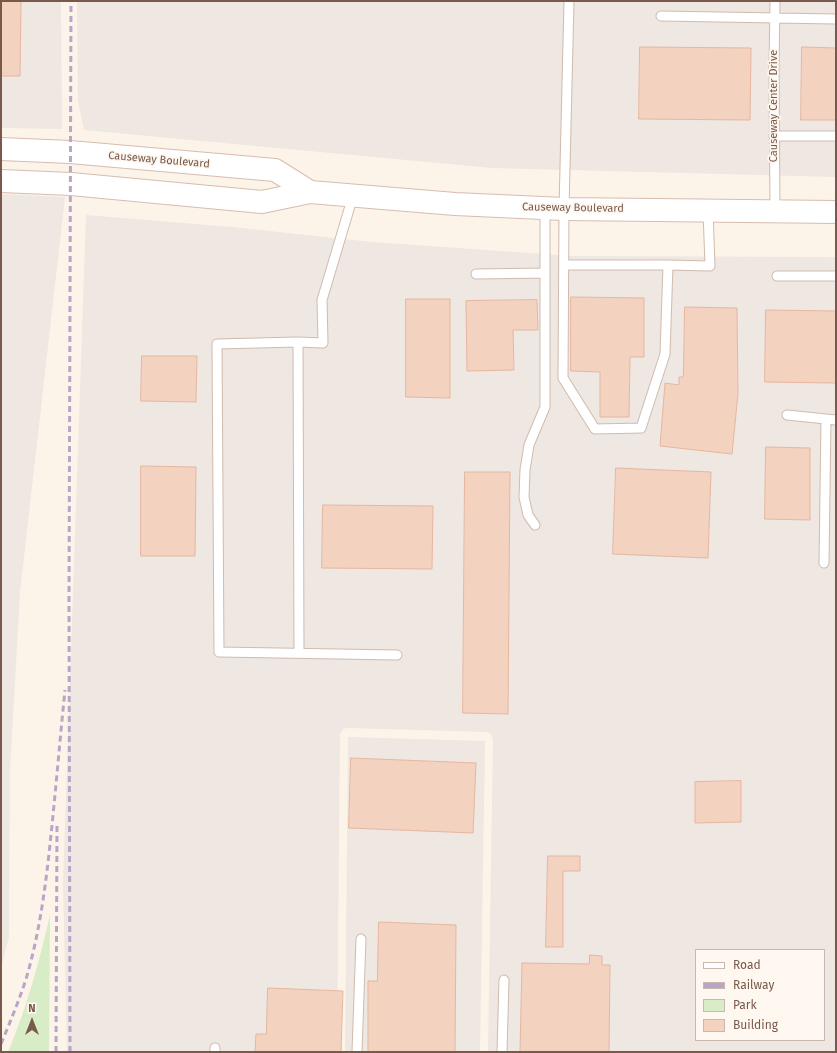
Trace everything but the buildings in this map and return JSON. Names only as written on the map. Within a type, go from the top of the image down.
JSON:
[{"type":"main road","name":"Causeway Boulevard","points":[[1,149],[70,152],[275,170],[310,192]]},
{"type":"main road","name":"Causeway Boulevard","points":[[1,181],[71,184],[262,202],[310,192],[455,204],[554,208],[836,212]]},
{"type":"lane","points":[[535,525],[528,515],[524,497],[524,470],[529,445],[545,407],[545,273],[554,208],[569,1]]},
{"type":"lane","name":"Causeway Center Drive","points":[[774,212],[775,1]]},
{"type":"lane","points":[[661,16],[836,19]]},
{"type":"lane","points":[[774,136],[836,136]]},
{"type":"lane","points":[[353,196],[322,300],[323,343],[298,342],[217,344],[219,652],[397,655]]},
{"type":"lane","points":[[554,208],[564,266],[563,378],[595,429],[641,428],[665,354],[668,265]]},
{"type":"lane","points":[[564,266],[710,266],[708,210]]},
{"type":"lane","points":[[476,274],[545,273]]},
{"type":"lane","points":[[777,276],[836,276]]},
{"type":"lane","points":[[298,342],[299,653]]},
{"type":"lane","points":[[787,415],[836,420]]},
{"type":"lane","points":[[824,563],[826,419]]},
{"type":"lane","points":[[357,1052],[361,939]]},
{"type":"lane","points":[[502,1052],[504,980]]},
{"type":"shaded area","points":[[1,1],[61,1],[62,129],[1,128]]},
{"type":"shaded area","points":[[77,1],[836,1],[836,177],[492,168],[84,130],[78,101]]},
{"type":"shaded area","points":[[1,194],[65,197],[20,592],[10,771],[9,937],[1,968]]},
{"type":"shaded area","points":[[86,215],[232,227],[372,242],[572,256],[836,257],[836,1052],[488,1052],[492,735],[487,732],[348,728],[343,729],[340,734],[337,1052],[67,1052],[63,883]]},
{"type":"shaded area","points":[[348,737],[485,741],[480,1052],[345,1052]]},
{"type":"green space","points":[[50,915],[49,1052],[8,1052],[32,984]]},
{"type":"railway","points":[[70,1052],[69,599],[71,1]]},
{"type":"railway","points":[[1,1044],[26,979],[39,925],[49,853],[65,690]]},
{"type":"railway","points":[[56,1052],[57,825]]}]
